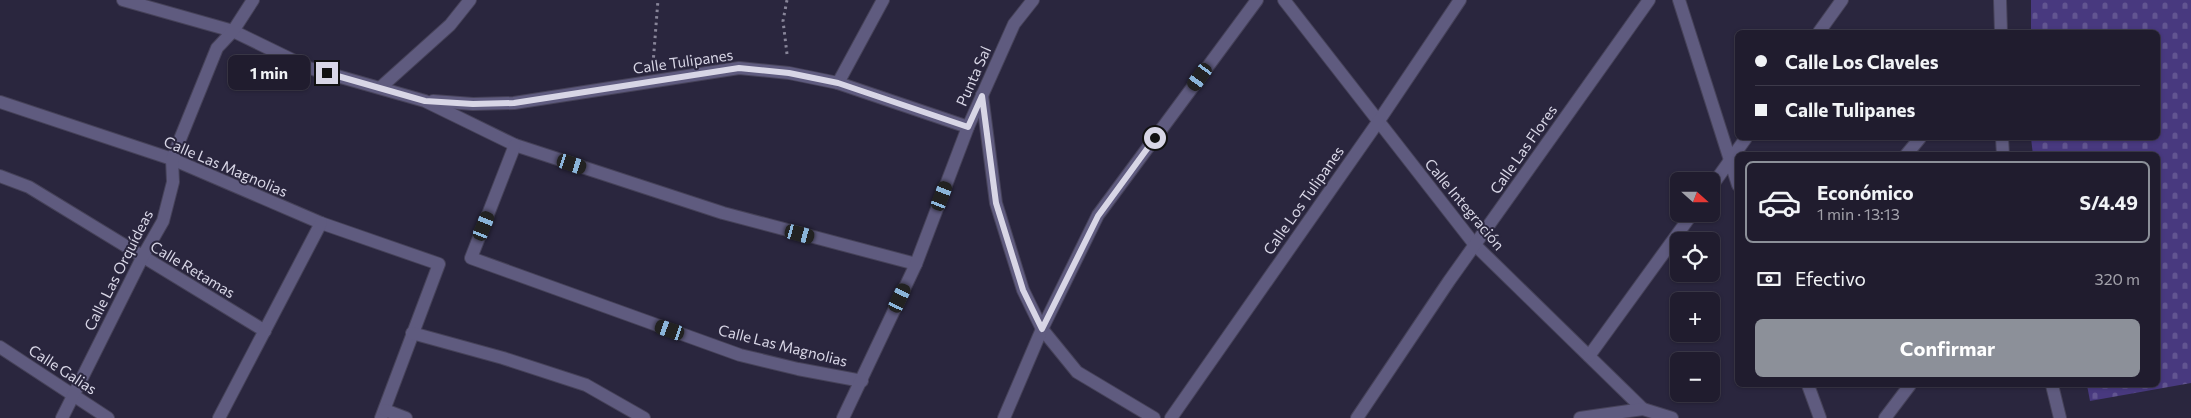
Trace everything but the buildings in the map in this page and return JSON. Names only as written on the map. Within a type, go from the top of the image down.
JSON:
[{"type":"street","name":"Calle Tulipanes","points":[[123,0],[233,31],[308,68],[381,87],[425,101],[515,145],[723,213],[916,264]]},
{"type":"street","name":"Calle Las Orquídeas","points":[[62,418],[142,256],[163,221],[173,182],[172,159],[217,48],[233,31],[253,0]]},
{"type":"street","points":[[381,87],[450,25],[470,0]]},
{"type":"street","points":[[838,83],[883,0]]},
{"type":"street","name":"Punta Sal","points":[[844,418],[916,264],[968,127],[1014,24],[1034,0]]},
{"type":"street","points":[[1004,418],[1042,329],[1098,216],[1257,0]]},
{"type":"street","name":"Calle Integración","points":[[1284,0],[1475,245],[1643,409]]},
{"type":"street","name":"Calle Los Tulipanes","points":[[1171,418],[1378,122],[1460,0]]},
{"type":"street","name":"Calle Las Flores","points":[[1357,418],[1475,245],[1649,0]]},
{"type":"street","points":[[1680,0],[1735,176]]},
{"type":"street","points":[[1821,30],[1842,0]]},
{"type":"street","points":[[2000,0],[2001,30]]},
{"type":"street","name":"Calle Tulipanes","points":[[425,101],[473,104],[514,103],[739,68],[789,73],[838,83],[968,127]]},
{"type":"street","points":[[982,96],[996,203],[1023,290],[1042,329],[1077,372],[1154,418]]},
{"type":"street","name":"Calle Las Magnolias","points":[[0,102],[172,159],[321,223],[439,264],[412,333]]},
{"type":"street","points":[[1737,152],[1745,140]]},
{"type":"street","points":[[1908,152],[1918,140]]},
{"type":"street","name":"Calle Las Magnolias","points":[[515,145],[471,258],[740,355],[798,369],[862,381]]},
{"type":"street","points":[[1720,175],[1735,154]]},
{"type":"street","name":"Calle Retamas","points":[[0,176],[28,187],[265,331]]},
{"type":"street","points":[[1588,356],[1686,222]]},
{"type":"street","points":[[219,418],[321,223]]},
{"type":"street","points":[[406,418],[383,414],[412,333],[503,358],[586,385],[644,418]]},
{"type":"street","name":"Calle Galias","points":[[0,347],[108,418]]},
{"type":"street","points":[[1809,387],[1820,418]]},
{"type":"street","points":[[1886,418],[1909,387]]},
{"type":"street","points":[[2052,387],[2060,418]]},
{"type":"street","name":"Calle Integración","points":[[1580,418],[1643,409],[1672,418]]},
{"type":"path","points":[[651,81],[658,0]]},
{"type":"path","points":[[787,0],[783,21],[789,73]]},
{"type":"green space","points":[[2031,0],[2191,0],[2191,383],[2090,401],[2087,387],[2160,387],[2160,152],[2033,152],[2031,140],[2160,140],[2160,30],[2031,30]]},
{"type":"route","points":[[327,73],[425,101],[473,104],[514,103],[739,68],[789,73],[838,83],[968,127],[982,96],[996,203],[1023,290],[1042,329],[1098,216],[1155,138]]}]
